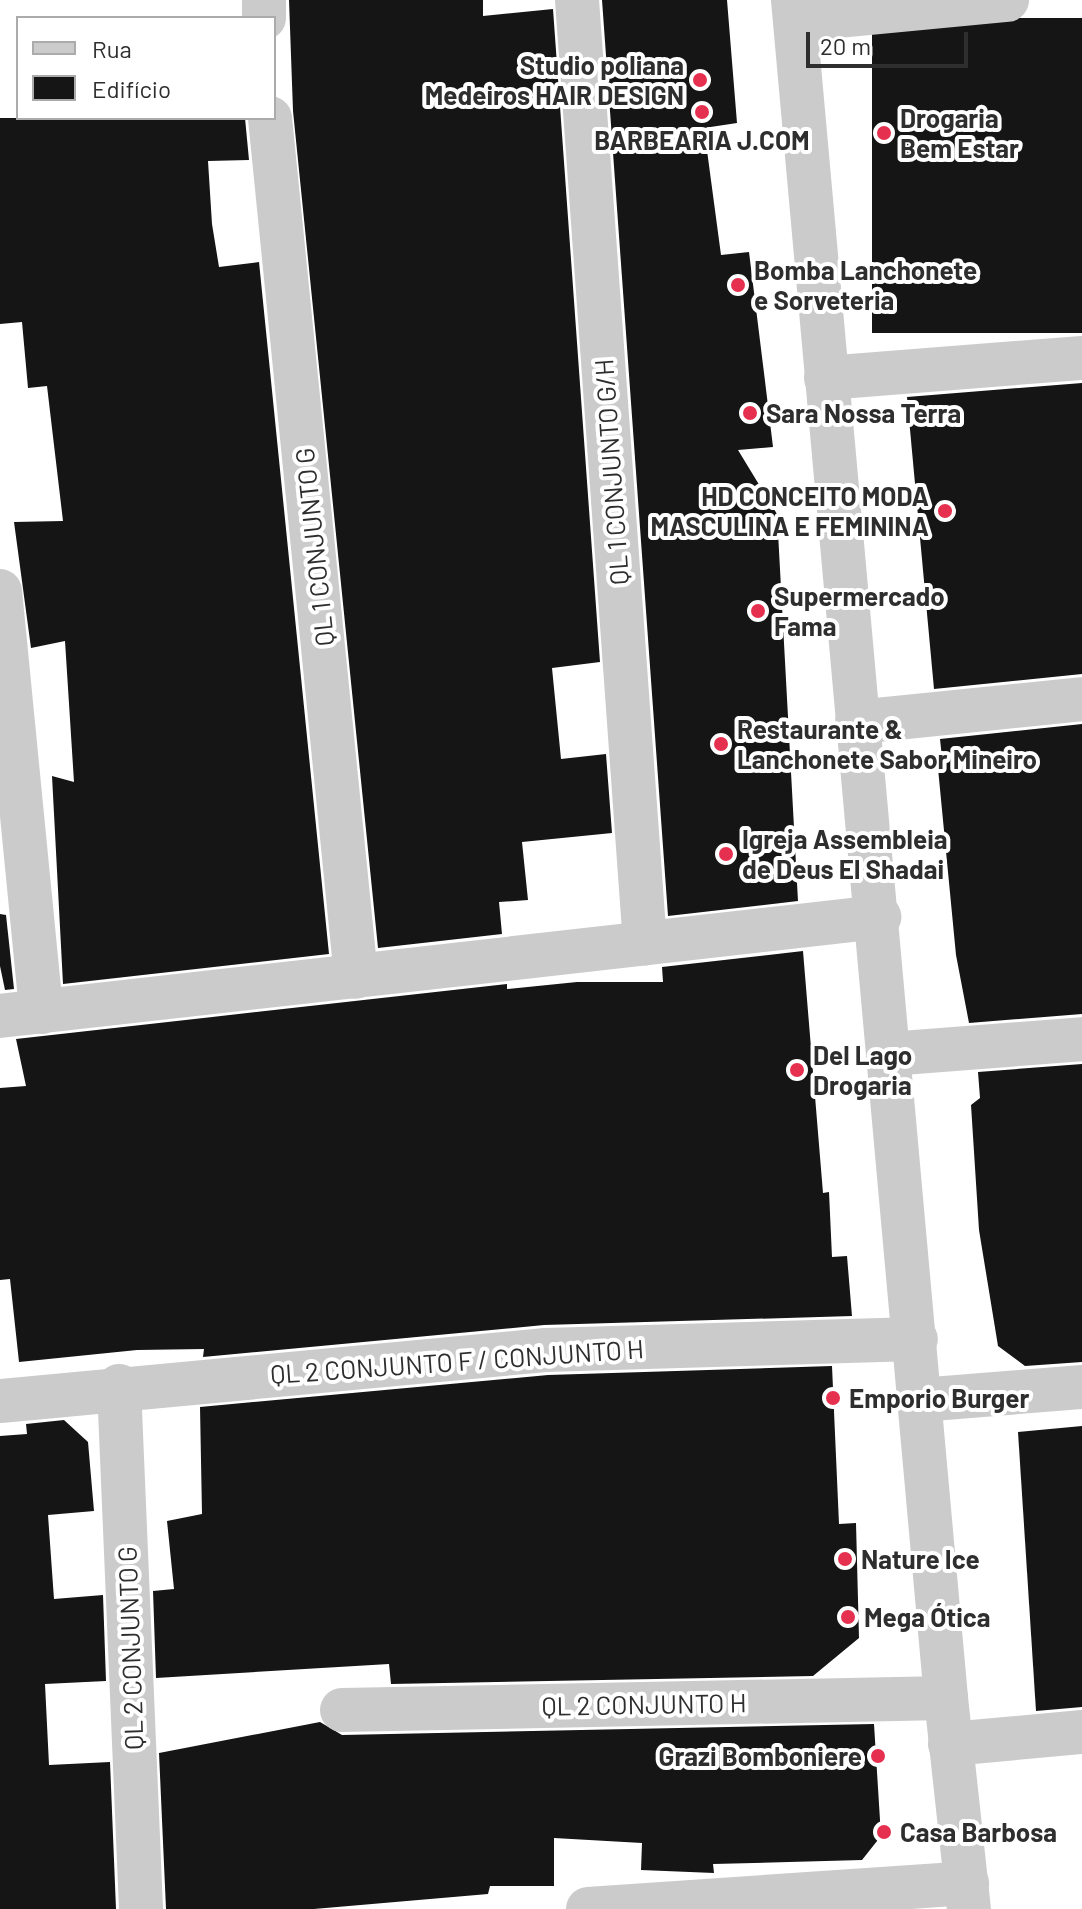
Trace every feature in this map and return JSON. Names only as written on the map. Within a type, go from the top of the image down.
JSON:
[{"type":"street","name":"QL 1 CONJUNTO G/H","points":[[577,0],[645,944]]},
{"type":"street","points":[[588,1909],[968,1896],[950,1744],[879,917],[857,722],[794,10],[1007,0]]},
{"type":"street","name":"QL 1 CONJUNTO G","points":[[270,120],[356,977]]},
{"type":"street","points":[[826,378],[1082,358]]},
{"type":"street","points":[[0,591],[21,1014],[879,917]]},
{"type":"street","points":[[857,722],[1082,699]]},
{"type":"street","points":[[889,1054],[1082,1039]]},
{"type":"street","name":"QL 2 CONJUNTO F / CONJUNTO H","points":[[0,1401],[119,1386],[546,1350],[916,1339]]},
{"type":"street","name":"QL 2 CONJUNTO G","points":[[119,1386],[141,1909]]},
{"type":"street","points":[[920,1400],[1082,1387]]},
{"type":"street","name":"QL 2 CONJUNTO H","points":[[342,1710],[946,1698]]},
{"type":"street","points":[[950,1744],[1082,1732]]},
{"type":"building","points":[[289,0],[483,0],[483,16],[553,9],[600,662],[552,668],[561,759],[606,754],[612,833],[522,842],[528,900],[499,902],[502,934],[378,948],[293,111]]},
{"type":"building","points":[[602,0],[727,0],[737,123],[704,128],[721,255],[749,252],[765,381],[773,447],[738,450],[777,514],[798,901],[668,916]]},
{"type":"building","points":[[872,18],[1082,18],[1082,333],[872,333]]},
{"type":"building","points":[[0,118],[245,120],[249,160],[208,161],[212,224],[219,267],[259,262],[329,954],[63,984],[52,776],[74,782],[65,641],[31,648],[14,522],[63,521],[47,386],[28,388],[22,322],[0,324]]},
{"type":"building","points":[[1082,383],[1082,674],[934,689],[907,397]]},
{"type":"building","points":[[1082,724],[1082,1014],[969,1023],[956,955],[937,758],[942,758],[940,739]]},
{"type":"building","points":[[0,914],[6,915],[14,989],[5,990],[0,966]]},
{"type":"building","points":[[803,951],[823,1193],[829,1192],[832,1257],[847,1256],[852,1316],[544,1325],[203,1357],[204,1349],[137,1350],[19,1362],[10,1279],[0,1280],[0,1088],[26,1086],[16,1039],[507,984],[507,989],[577,982],[663,982],[662,967]]},
{"type":"building","points":[[1082,1064],[1082,1362],[1025,1366],[998,1346],[979,1230],[971,1105],[980,1098],[978,1072]]},
{"type":"building","points":[[832,1366],[839,1524],[856,1523],[859,1638],[813,1676],[391,1684],[389,1664],[156,1678],[153,1591],[174,1589],[167,1521],[202,1514],[200,1407],[548,1375]]},
{"type":"building","points":[[64,1420],[88,1442],[94,1511],[48,1515],[54,1599],[103,1595],[106,1681],[45,1684],[49,1765],[110,1762],[116,1909],[0,1909],[0,1436],[27,1434],[26,1424]]},
{"type":"building","points":[[1082,1426],[1082,1707],[1036,1711],[1018,1432]]},
{"type":"building","points":[[320,1722],[342,1735],[874,1724],[881,1836],[862,1860],[713,1864],[714,1873],[641,1870],[642,1843],[554,1838],[554,1886],[490,1886],[488,1894],[314,1909],[166,1909],[159,1753]]},
{"type":"place","name":"Studio poliana Medeiros HAIR DESIGN","points":[[700,80]]},
{"type":"place","name":"BARBEARIA J.COM","points":[[702,112]]},
{"type":"place","name":"Drogaria Bem Estar","points":[[884,133]]},
{"type":"place","name":"Bomba Lanchonete e Sorveteria","points":[[738,285]]},
{"type":"place","name":"Sara Nossa Terra","points":[[750,413]]},
{"type":"place","name":"HD CONCEITO MODA MASCULINA E FEMININA","points":[[945,511]]},
{"type":"place","name":"Supermercado Fama","points":[[758,611]]},
{"type":"place","name":"Restaurante & Lanchonete Sabor Mineiro","points":[[721,744]]},
{"type":"place","name":"Igreja Assembleia de Deus El Shadai","points":[[726,854]]},
{"type":"place","name":"Del Lago Drogaria","points":[[797,1070]]},
{"type":"place","name":"Emporio Burger","points":[[833,1398]]},
{"type":"place","name":"Nature Ice","points":[[845,1559]]},
{"type":"place","name":"Mega Ótica","points":[[848,1617]]},
{"type":"place","name":"Grazi Bomboniere","points":[[878,1756]]},
{"type":"place","name":"Casa Barbosa","points":[[884,1832]]}]
